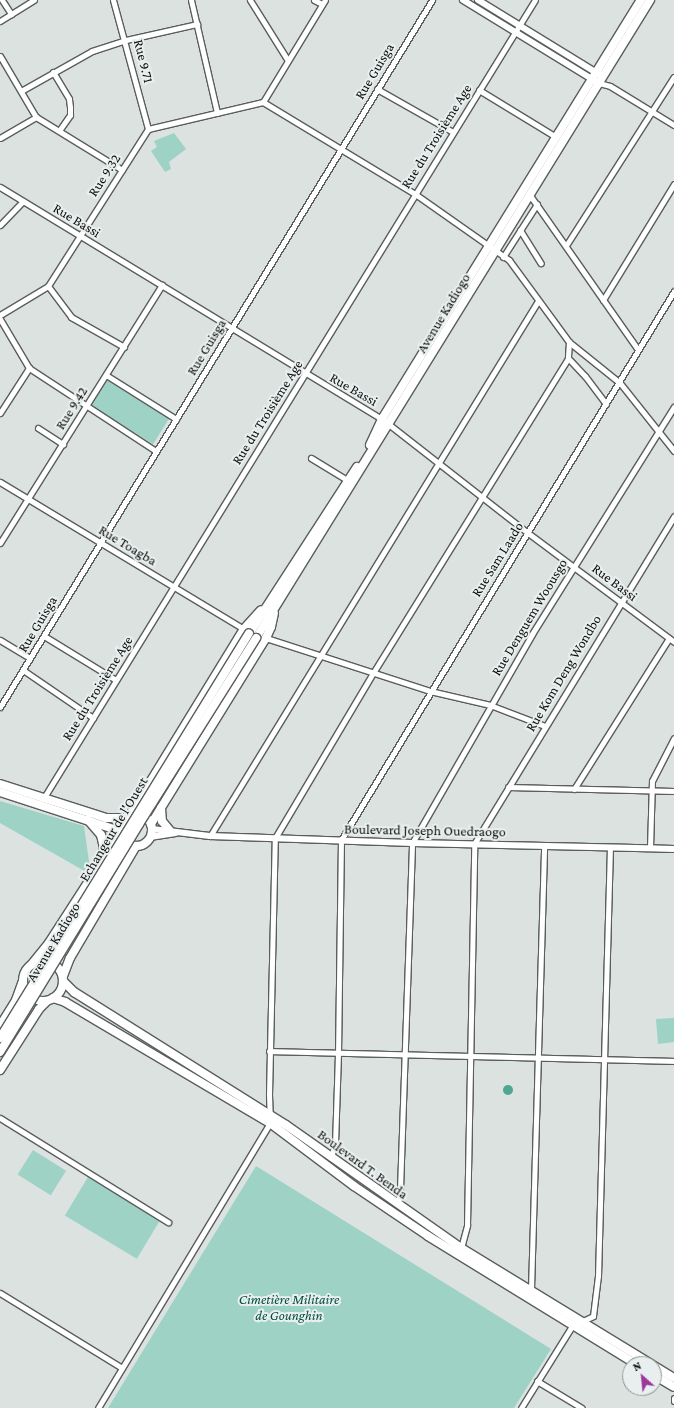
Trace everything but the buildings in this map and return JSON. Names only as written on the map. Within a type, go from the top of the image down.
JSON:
[{"type":"main road","name":"Avenue Kadiogo","points":[[250,634],[347,480],[368,452],[385,421],[531,196],[641,0]]},
{"type":"main road","name":"Avenue Kadiogo","points":[[250,634],[274,610],[488,245],[556,138],[650,0]]},
{"type":"main road","points":[[0,792],[88,820],[120,832],[126,842],[136,846],[144,844],[161,808],[266,638],[271,627],[274,610]]},
{"type":"main road","points":[[0,1026],[16,1000],[26,971],[49,943],[99,866],[120,832],[127,817],[250,634]]},
{"type":"main road","name":"Echangeur de l'Ouest","points":[[139,824],[250,634]]},
{"type":"main road","name":"Echangeur de l'Ouest","points":[[0,1038],[250,634]]},
{"type":"main road","points":[[0,784],[106,818],[145,816],[151,830]]},
{"type":"main road","points":[[161,808],[162,821],[173,832]]},
{"type":"main road","points":[[88,820],[101,835],[103,841],[99,866]]},
{"type":"main road","name":"Avenue Kadiogo","points":[[0,1052],[139,824]]},
{"type":"main road","points":[[0,1070],[38,1009],[60,993],[63,978],[70,958],[136,846]]},
{"type":"main road","points":[[32,964],[41,961],[51,962],[59,968],[63,978]]},
{"type":"main road","name":"Boulevard T. Benda","points":[[63,978],[74,992],[270,1119],[332,1157],[461,1248],[638,1356]]},
{"type":"main road","points":[[23,980],[30,996],[50,1000]]},
{"type":"main road","name":"Boulevard T. Benda","points":[[50,1000],[65,1002],[270,1119],[393,1212],[572,1326],[623,1356]]},
{"type":"main road","points":[[662,1371],[674,1378]]},
{"type":"main road","points":[[662,1380],[674,1388]]},
{"type":"street","points":[[2,0],[11,14]]},
{"type":"street","points":[[0,21],[34,0]]},
{"type":"street","name":"Rue 9.71","points":[[113,0],[126,40],[148,130]]},
{"type":"street","points":[[192,0],[217,113]]},
{"type":"street","points":[[250,0],[287,59]]},
{"type":"street","points":[[263,102],[287,59],[323,2],[314,0]]},
{"type":"street","name":"Rue Guisga","points":[[0,707],[432,0]]},
{"type":"street","points":[[463,0],[514,32],[597,78]]},
{"type":"street","points":[[478,0],[519,25],[597,78],[674,126]]},
{"type":"street","name":"Rue du Troisième Age","points":[[39,805],[534,0]]},
{"type":"street","points":[[21,91],[92,51],[126,40],[197,24]]},
{"type":"street","points":[[0,56],[36,117],[122,170]]},
{"type":"street","points":[[53,72],[69,99],[70,107],[70,115],[59,131]]},
{"type":"street","points":[[566,244],[674,77]]},
{"type":"street","points":[[377,89],[453,132]]},
{"type":"street","points":[[479,90],[556,138]]},
{"type":"street","points":[[148,130],[263,102],[415,194],[488,245],[515,268],[569,342],[620,383],[674,451]]},
{"type":"street","points":[[0,138],[36,117]]},
{"type":"street","name":"Rue 9.32","points":[[0,315],[48,286],[148,130]]},
{"type":"street","points":[[603,300],[674,184]]},
{"type":"street","name":"Rue Bassi","points":[[0,187],[232,327],[304,374],[385,421],[528,533],[674,642]]},
{"type":"street","points":[[524,189],[531,196],[566,244],[637,348]]},
{"type":"street","points":[[0,225],[23,201]]},
{"type":"street","points":[[503,257],[537,204]]},
{"type":"street","points":[[520,230],[541,263]]},
{"type":"street","name":"Rue 9.42","points":[[0,543],[162,285]]},
{"type":"street","points":[[48,286],[71,318],[124,347]]},
{"type":"street","name":"Rue Sam Laado","points":[[341,840],[430,691],[620,383],[637,348],[674,291]]},
{"type":"street","points":[[210,836],[538,301]]},
{"type":"street","points":[[0,319],[29,368],[86,407],[156,451]]},
{"type":"street","points":[[98,1408],[270,1119],[270,1051],[275,838],[373,673],[568,358],[569,342]]},
{"type":"street","points":[[568,358],[585,376],[606,404]]},
{"type":"street","points":[[0,413],[2,405],[29,368]]},
{"type":"street","points":[[106,375],[176,419]]},
{"type":"street","name":"Rue Denguem Woousgo","points":[[412,844],[490,705],[573,566],[674,407]]},
{"type":"street","points":[[38,428],[63,444]]},
{"type":"street","points":[[311,458],[347,480]]},
{"type":"street","name":"Rue Toagba","points":[[0,482],[250,634]]},
{"type":"street","name":"Rue Kom Deng Wondbo","points":[[474,844],[674,516]]},
{"type":"street","points":[[44,636],[116,680]]},
{"type":"street","points":[[266,638],[430,691],[490,705],[545,726]]},
{"type":"street","points":[[574,790],[669,638]]},
{"type":"street","points":[[0,640],[30,658]]},
{"type":"street","points":[[23,670],[93,718]]},
{"type":"street","points":[[650,848],[651,791],[654,773],[674,738]]},
{"type":"street","points":[[508,787],[574,790],[674,791]]},
{"type":"street","name":"Boulevard Joseph Ouedraogo","points":[[151,830],[210,836],[412,844],[544,845],[674,849]]},
{"type":"street","points":[[332,1157],[335,1144],[338,1054],[341,840]]},
{"type":"street","points":[[398,1205],[400,1189],[403,1056],[412,844]]},
{"type":"street","points":[[461,1248],[467,1225],[474,844]]},
{"type":"street","points":[[531,1290],[536,1057],[544,845]]},
{"type":"street","points":[[521,1408],[572,1326],[584,1322],[593,1316],[598,1276],[610,847]]},
{"type":"street","points":[[270,1051],[403,1056],[604,1058],[674,1061]]},
{"type":"street","points":[[0,1118],[168,1222]]},
{"type":"street","points":[[0,1293],[122,1368]]},
{"type":"street","points":[[537,1381],[582,1408]]},
{"type":"green space","points":[[174,133],[186,149],[169,162],[171,169],[165,172],[151,151],[157,147],[154,141]]},
{"type":"green space","points":[[107,380],[169,419],[153,444],[91,405]]},
{"type":"green space","points":[[0,801],[84,826],[90,869],[88,873],[0,823]]},
{"type":"green space","points":[[674,1018],[674,1042],[658,1044],[656,1019]]},
{"type":"green space","points":[[33,1150],[66,1171],[51,1195],[18,1175]]},
{"type":"green space","name":"Cimetière Militaire de Gounghin","points":[[256,1166],[551,1349],[514,1408],[108,1408]]},
{"type":"green space","points":[[88,1177],[160,1220],[137,1259],[65,1216]]},
{"type":"shaded area","points":[[506,1085],[510,1085],[512,1086],[512,1094],[506,1095],[503,1092],[503,1088]]}]
